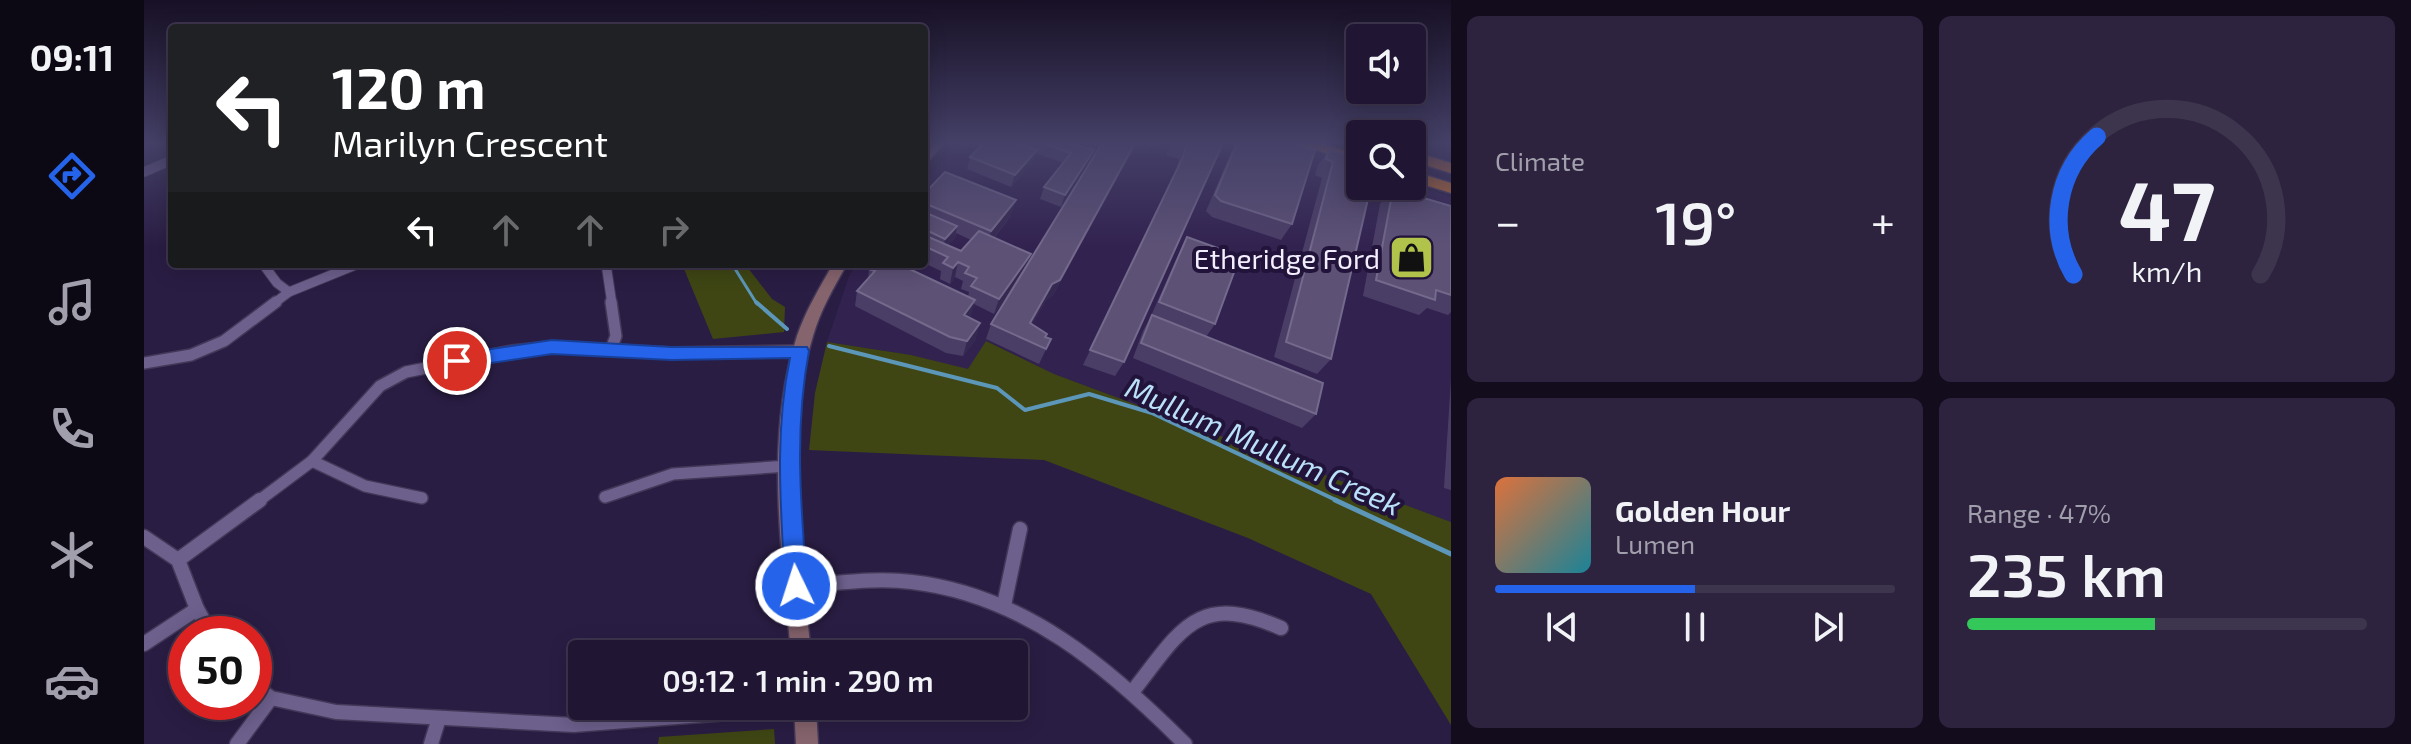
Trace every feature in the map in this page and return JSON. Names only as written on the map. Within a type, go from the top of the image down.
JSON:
[{"type":"highway","points":[[1426,180],[1451,188]]},
{"type":"main road","points":[[800,640],[788,466],[792,396],[801,351],[819,301],[838,268]]},
{"type":"main road","points":[[806,720],[807,744]]},
{"type":"street","points":[[266,268],[277,283],[289,292]]},
{"type":"street","points":[[144,363],[191,355],[224,341],[289,292],[348,268]]},
{"type":"street","points":[[607,268],[616,336],[611,349]]},
{"type":"street","points":[[178,560],[312,461],[380,386],[406,372],[512,351],[552,347],[671,353],[801,351]]},
{"type":"street","points":[[312,461],[335,476],[366,488],[422,498]]},
{"type":"street","points":[[605,497],[673,474],[788,466]]},
{"type":"street","points":[[1004,605],[1020,529]]},
{"type":"street","points":[[144,537],[178,560],[201,616]]},
{"type":"street","points":[[796,586],[915,582],[969,593],[1004,605],[1073,644],[1133,691],[1185,744]]},
{"type":"street","points":[[144,644],[197,609]]},
{"type":"street","points":[[1133,691],[1182,632],[1215,612],[1247,614],[1281,628]]},
{"type":"street","points":[[272,698],[336,712],[574,725],[638,720]]},
{"type":"street","points":[[431,744],[439,718]]},
{"type":"street","points":[[237,744],[255,720]]},
{"type":"shaded area","points":[[928,178],[1346,178],[1346,200],[1426,200],[1426,189],[1451,197],[1451,522],[1054,374],[987,341],[969,370],[911,355],[827,342],[854,268],[928,268]]},
{"type":"green space","points":[[684,268],[748,268],[772,299],[785,307],[784,332],[713,339]]},
{"type":"green space","points":[[986,341],[1054,374],[1451,522],[1451,725],[1371,594],[1248,538],[1044,460],[809,450],[815,393],[827,342],[911,355],[968,369]]},
{"type":"green space","points":[[774,729],[775,744],[658,744],[659,737]]},
{"type":"building","points":[[940,178],[960,178],[1016,200],[991,231],[928,205],[928,190]]},
{"type":"building","points":[[1051,178],[1076,178],[1065,195],[1044,187]]},
{"type":"building","points":[[1081,178],[1116,178],[1060,280],[1052,284],[1030,323],[1051,339],[1046,349],[991,324]]},
{"type":"building","points":[[1173,178],[1207,178],[1124,362],[1090,350]]},
{"type":"building","points":[[1222,178],[1306,178],[1292,224],[1221,201],[1215,195]]},
{"type":"building","points":[[1329,178],[1346,178],[1346,200],[1368,200],[1331,359],[1286,342]]},
{"type":"building","name":"Etheridge Ford","points":[[1426,199],[1451,206],[1451,295],[1436,290],[1435,300],[1376,280],[1391,200]]},
{"type":"building","points":[[928,214],[957,226],[945,239],[928,231]]},
{"type":"building","points":[[979,231],[1031,254],[999,299],[971,286],[977,278],[965,273],[969,267],[958,262],[953,268],[943,263],[948,257],[928,248],[928,237],[961,251]]},
{"type":"building","points":[[1187,237],[1240,256],[1215,324],[1159,302]]},
{"type":"building","points":[[907,268],[975,300],[964,315],[980,323],[967,341],[950,337],[857,291],[875,271],[869,269]]},
{"type":"building","points":[[1152,315],[1323,383],[1316,414],[1141,343]]},
{"type":"waterway","name":"Mullum Mullum Creek","points":[[734,268],[757,304]]},
{"type":"waterway","name":"Mullum Mullum Creek","points":[[756,302],[787,329]]},
{"type":"waterway","name":"Mullum Mullum Creek","points":[[829,346],[997,388],[1025,410],[1089,394],[1152,413],[1340,502]]},
{"type":"waterway","name":"Mullum Mullum Creek","points":[[1335,500],[1451,554]]},
{"type":"place","name":"Etheridge Ford","points":[[1411,258]]},
{"type":"route","points":[[457,361],[552,347],[671,353],[801,351],[794,378],[788,466],[796,586]]}]
